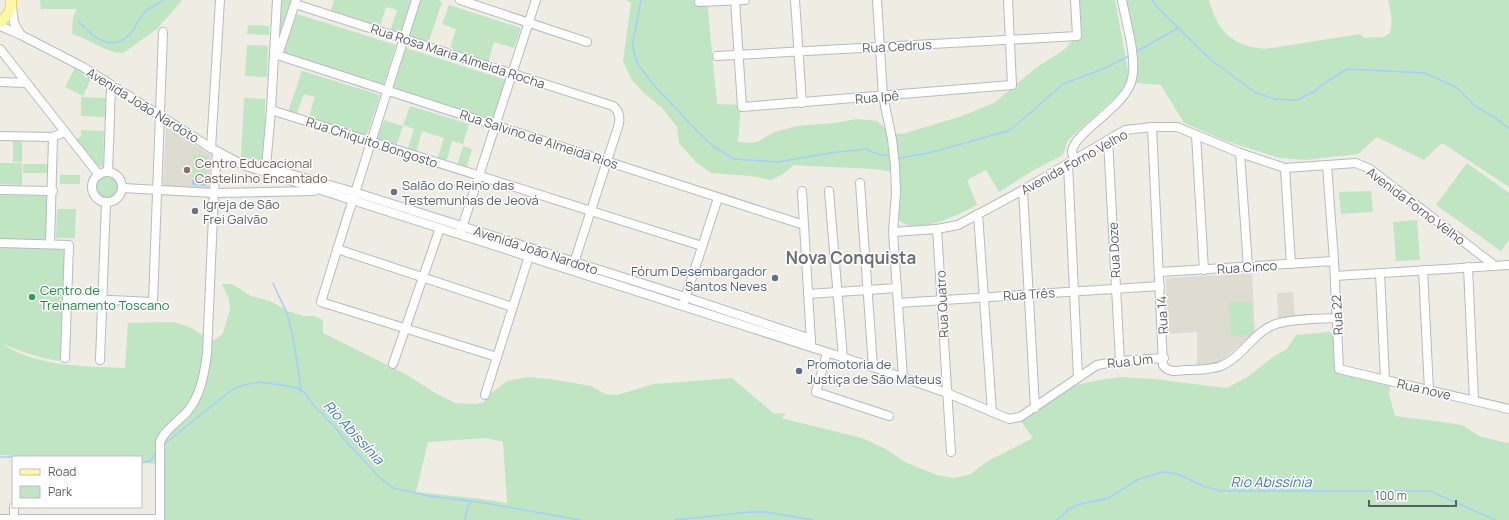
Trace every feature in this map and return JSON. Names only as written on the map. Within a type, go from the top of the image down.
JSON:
[{"type":"main road","points":[[0,22],[8,14],[11,3]]},
{"type":"street","points":[[0,519],[160,519],[160,446],[163,436],[188,411],[195,399],[201,387],[207,354],[220,0]]},
{"type":"street","points":[[266,170],[276,55],[277,0]]},
{"type":"street","points":[[416,0],[372,141],[353,196],[321,302],[497,357]]},
{"type":"street","points":[[460,0],[587,42]]},
{"type":"street","points":[[462,230],[536,0]]},
{"type":"street","points":[[735,0],[739,56]]},
{"type":"street","points":[[700,2],[745,0]]},
{"type":"street","points":[[795,0],[802,103]]},
{"type":"street","points":[[877,0],[883,96],[892,140],[895,166],[896,193],[893,232],[902,377]]},
{"type":"street","points":[[1008,0],[1010,40]]},
{"type":"street","name":"Rua Cedrus","points":[[717,56],[739,56],[1077,36],[1075,0]]},
{"type":"street","points":[[1078,377],[1074,291],[1072,152],[1076,144],[1086,132],[1111,110],[1129,88],[1132,78],[1133,61],[1122,0]]},
{"type":"street","points":[[276,55],[296,2]]},
{"type":"street","name":"Rua Rosa Maria Almeida Rocha","points":[[296,2],[404,39],[613,106],[619,113],[619,124],[606,161]]},
{"type":"street","points":[[11,3],[14,23],[21,35]]},
{"type":"street","name":"Avenida João Nardoto","points":[[0,26],[21,35],[83,67],[214,150],[236,162],[353,196],[684,301],[811,339]]},
{"type":"street","points":[[68,298],[153,302],[163,32]]},
{"type":"street","name":"Rua Ipê","points":[[739,56],[742,108],[1012,85],[1010,40]]},
{"type":"street","points":[[0,49],[25,83],[99,175]]},
{"type":"street","name":"Rua Salvino de Almeida Rios","points":[[276,55],[804,225]]},
{"type":"street","points":[[0,82],[25,83]]},
{"type":"street","points":[[108,172],[111,86]]},
{"type":"street","name":"Rua Chiquito Bongosto","points":[[271,110],[702,246]]},
{"type":"street","name":"Avenida Forno Velho","points":[[893,232],[937,229],[958,224],[1023,190],[1125,130],[1152,127],[1177,127],[1240,153],[1285,168],[1356,163],[1370,169],[1495,266]]},
{"type":"street","name":"Rua 14","points":[[1152,127],[1164,358]]},
{"type":"street","points":[[0,136],[53,137],[64,132]]},
{"type":"street","points":[[1196,135],[1204,270]]},
{"type":"street","points":[[50,244],[53,191],[53,137]]},
{"type":"street","name":"Rua Doze","points":[[1108,140],[1120,361]]},
{"type":"street","points":[[1240,153],[1248,267]]},
{"type":"street","points":[[573,266],[606,161]]},
{"type":"street","name":"Rua 22","points":[[1326,165],[1335,276],[1339,369]]},
{"type":"street","points":[[1285,168],[1291,264]]},
{"type":"street","name":"Avenida João Nardoto","points":[[266,170],[321,190],[353,196],[440,228],[462,230],[529,256],[573,266]]},
{"type":"street","points":[[108,172],[115,174],[121,180],[122,188],[119,198],[113,202],[106,203],[97,199],[92,190],[94,180],[99,175],[108,172]]},
{"type":"street","points":[[860,183],[873,367]]},
{"type":"street","points":[[122,188],[214,193],[321,190]]},
{"type":"street","points":[[0,190],[53,191]]},
{"type":"street","points":[[1023,190],[1035,408]]},
{"type":"street","points":[[802,191],[811,348]]},
{"type":"street","points":[[828,191],[843,358]]},
{"type":"street","points":[[684,301],[718,198]]},
{"type":"street","points":[[100,360],[106,203]]},
{"type":"street","points":[[978,214],[992,412]]},
{"type":"street","points":[[394,364],[440,228]]},
{"type":"street","name":"Rua Quatro","points":[[937,229],[951,452]]},
{"type":"street","points":[[0,243],[69,245],[65,358]]},
{"type":"street","points":[[337,249],[512,307]]},
{"type":"street","points":[[485,395],[529,256]]},
{"type":"street","name":"Rua Cinco","points":[[1160,272],[1334,261]]},
{"type":"street","points":[[1335,276],[1509,265]]},
{"type":"street","points":[[1468,267],[1474,400]]},
{"type":"street","points":[[1423,270],[1429,390]]},
{"type":"street","points":[[1380,273],[1385,379]]},
{"type":"street","name":"Rua Três","points":[[898,304],[1160,286]]},
{"type":"street","points":[[808,294],[897,288]]},
{"type":"street","name":"Avenida João Nardoto","points":[[684,301],[811,348],[828,352],[947,393],[1009,419]]},
{"type":"street","name":"Rua Um","points":[[1009,419],[1020,417],[1035,408],[1097,365],[1120,361],[1164,358],[1163,365],[1166,369],[1172,371],[1211,369],[1221,366],[1229,361],[1261,332],[1276,324],[1290,321],[1337,318]]},
{"type":"street","points":[[828,352],[816,392],[889,416]]},
{"type":"street","name":"Rua nove","points":[[1339,369],[1509,409]]},
{"type":"street","points":[[14,508],[14,519]]},
{"type":"shaded area","name":"Centro Educacional Castelinho Encantado","points":[[166,126],[211,155],[209,189],[163,186]]},
{"type":"shaded area","points":[[1252,273],[1255,334],[1215,365],[1197,365],[1197,332],[1167,334],[1166,278]]},
{"type":"shaded area","points":[[1293,292],[1295,317],[1278,318],[1277,293]]},
{"type":"green space","points":[[40,0],[182,0],[157,29],[123,53],[117,53],[72,34],[73,17],[77,9],[41,9]]},
{"type":"green space","points":[[280,0],[291,0],[278,39]]},
{"type":"green space","points":[[334,0],[411,0],[400,34],[390,32],[397,10],[386,7],[379,29],[330,13]]},
{"type":"green space","points":[[420,0],[438,0],[442,2],[428,44],[409,37]]},
{"type":"green space","points":[[626,0],[707,0],[717,104],[741,105],[738,142],[751,143],[759,141],[772,133],[796,126],[835,123],[857,119],[877,121],[890,133],[903,134],[962,116],[994,103],[1037,67],[1064,50],[1073,40],[1081,25],[1077,0],[1115,0],[1128,70],[1127,81],[1118,95],[1068,140],[1063,155],[1034,170],[999,192],[986,170],[967,180],[977,205],[938,222],[917,226],[907,225],[898,219],[893,209],[891,195],[894,189],[893,172],[868,169],[794,165],[783,174],[771,180],[751,176],[711,173],[696,162],[679,143],[677,127],[663,109],[643,92],[631,79],[623,61],[631,3]]},
{"type":"green space","points":[[1121,0],[1209,0],[1217,21],[1228,36],[1244,45],[1266,49],[1360,34],[1364,38],[1383,37],[1390,33],[1391,29],[1391,16],[1388,0],[1509,0],[1509,187],[1442,143],[1424,160],[1377,137],[1358,154],[1306,160],[1279,158],[1226,141],[1184,123],[1161,85],[1135,83]]},
{"type":"green space","points":[[449,5],[521,28],[514,48],[494,42],[488,63],[449,51],[456,29],[442,24]]},
{"type":"green space","points":[[297,14],[396,45],[383,86],[283,54]]},
{"type":"green space","points":[[248,25],[269,26],[269,35],[247,34]]},
{"type":"green space","points":[[247,45],[268,46],[267,77],[245,76]]},
{"type":"green space","points":[[406,48],[506,80],[492,120],[393,89]]},
{"type":"green space","points":[[75,68],[92,77],[83,96],[65,87]]},
{"type":"green space","points":[[302,71],[380,95],[366,138],[308,119],[315,97],[304,94],[296,115],[288,112]]},
{"type":"green space","points":[[81,97],[106,98],[106,117],[81,116]]},
{"type":"green space","points":[[244,98],[265,99],[266,164],[241,157]]},
{"type":"green space","points":[[410,106],[469,124],[463,144],[452,141],[446,163],[437,160],[444,138],[422,131],[416,153],[407,150],[414,129],[403,125]]},
{"type":"green space","points":[[384,120],[403,126],[396,146],[377,140]]},
{"type":"green space","points":[[81,130],[104,131],[103,166],[100,167],[96,165],[76,140],[81,136]]},
{"type":"green space","points":[[13,141],[22,141],[22,162],[13,162]]},
{"type":"green space","points":[[463,146],[472,149],[466,169],[457,166]]},
{"type":"green space","points":[[193,155],[209,156],[207,177],[192,177]]},
{"type":"green space","points":[[0,163],[22,163],[22,185],[0,184]]},
{"type":"green space","points":[[1467,163],[1509,193],[1509,240],[1501,251],[1436,205]]},
{"type":"green space","points":[[23,164],[49,164],[48,173],[23,173]]},
{"type":"green space","points":[[60,175],[80,175],[80,184],[60,184]]},
{"type":"green space","points":[[106,176],[115,180],[119,189],[115,198],[106,202],[97,198],[93,189],[97,180]]},
{"type":"green space","points":[[1371,191],[1373,212],[1341,214],[1339,192]]},
{"type":"green space","points":[[0,195],[47,196],[46,239],[0,239]]},
{"type":"green space","points":[[57,209],[76,209],[75,238],[56,238]]},
{"type":"green space","points":[[1417,220],[1420,260],[1396,261],[1393,222]]},
{"type":"green space","points":[[0,248],[64,248],[66,251],[61,361],[38,357],[2,344],[16,352],[30,357],[61,364],[125,368],[128,323],[173,322],[192,328],[211,341],[218,338],[223,333],[230,310],[229,299],[222,284],[232,284],[251,296],[270,301],[290,312],[304,316],[314,316],[323,320],[323,333],[407,375],[437,394],[455,403],[476,404],[484,402],[490,394],[507,381],[528,377],[591,386],[605,394],[617,395],[654,384],[732,378],[773,413],[787,414],[781,418],[862,438],[884,448],[907,463],[937,475],[954,478],[971,474],[986,462],[1033,438],[1020,420],[1070,386],[1122,377],[1154,379],[1227,388],[1249,376],[1273,357],[1287,349],[1296,335],[1328,332],[1333,333],[1337,370],[1391,385],[1389,394],[1395,416],[1464,426],[1479,436],[1509,443],[1509,520],[163,520],[158,464],[142,463],[142,456],[0,455]],"holes":[[[486,438],[503,442],[507,503],[416,492],[428,442]]]},
{"type":"green space","points":[[576,266],[680,299],[577,268]]},
{"type":"green space","points":[[1252,302],[1253,335],[1231,336],[1229,303]]},
{"type":"water","points":[[192,180],[206,181],[206,186],[192,185]]},
{"type":"waterway","points":[[79,22],[97,38],[110,43],[117,42],[124,39],[131,33],[145,12],[164,0]]},
{"type":"waterway","points":[[641,0],[633,43],[637,63],[652,83],[713,146],[734,159],[778,162],[830,153],[866,149],[877,154],[890,156]]},
{"type":"waterway","points":[[1152,0],[1158,8],[1211,60],[1256,93],[1275,99],[1297,100],[1315,91],[1347,69],[1425,73],[1456,87],[1475,106],[1494,117],[1509,129]]},
{"type":"waterway","points":[[1134,53],[1178,28]]},
{"type":"waterway","points":[[896,157],[900,158],[929,153],[1008,131],[1063,84],[1103,69],[1129,56]]},
{"type":"waterway","points":[[273,283],[289,320],[301,391]]},
{"type":"waterway","name":"Rio Abissínia","points":[[163,445],[233,389],[258,382],[288,386],[297,388],[305,393],[314,406],[335,427],[381,479],[393,488],[429,496],[479,502],[580,520]]},
{"type":"waterway","name":"Rio Abissínia","points":[[142,463],[150,461],[157,451]]},
{"type":"waterway","name":"Rio Abissínia","points":[[0,457],[12,457]]},
{"type":"waterway","name":"Rio Abissínia","points":[[1057,520],[1069,509],[1077,505],[1108,498],[1139,479],[1163,472],[1178,474],[1203,486],[1220,491],[1430,491],[1495,520]]},
{"type":"waterway","points":[[465,520],[467,508],[472,501]]},
{"type":"waterway","name":"Rio Abissínia","points":[[675,520],[749,512],[766,512],[813,520]]},
{"type":"place","name":"Centro Educacional Castelinho Encantado","points":[[187,170]]},
{"type":"place","name":"Salão do Reino das Testemunhas de Jeová","points":[[394,192]]},
{"type":"place","name":"Igreja de São Frei Galvão","points":[[195,211]]},
{"type":"place","name":"Fórum Desembargador Santos Neves","points":[[775,278]]},
{"type":"place","name":"Centro de Treinamento Toscano","points":[[32,297]]},
{"type":"place","name":"Promotoria de Justiça de São Mateus","points":[[799,371]]},
{"type":"district","name":"Nova Conquista","points":[[851,257]]}]
